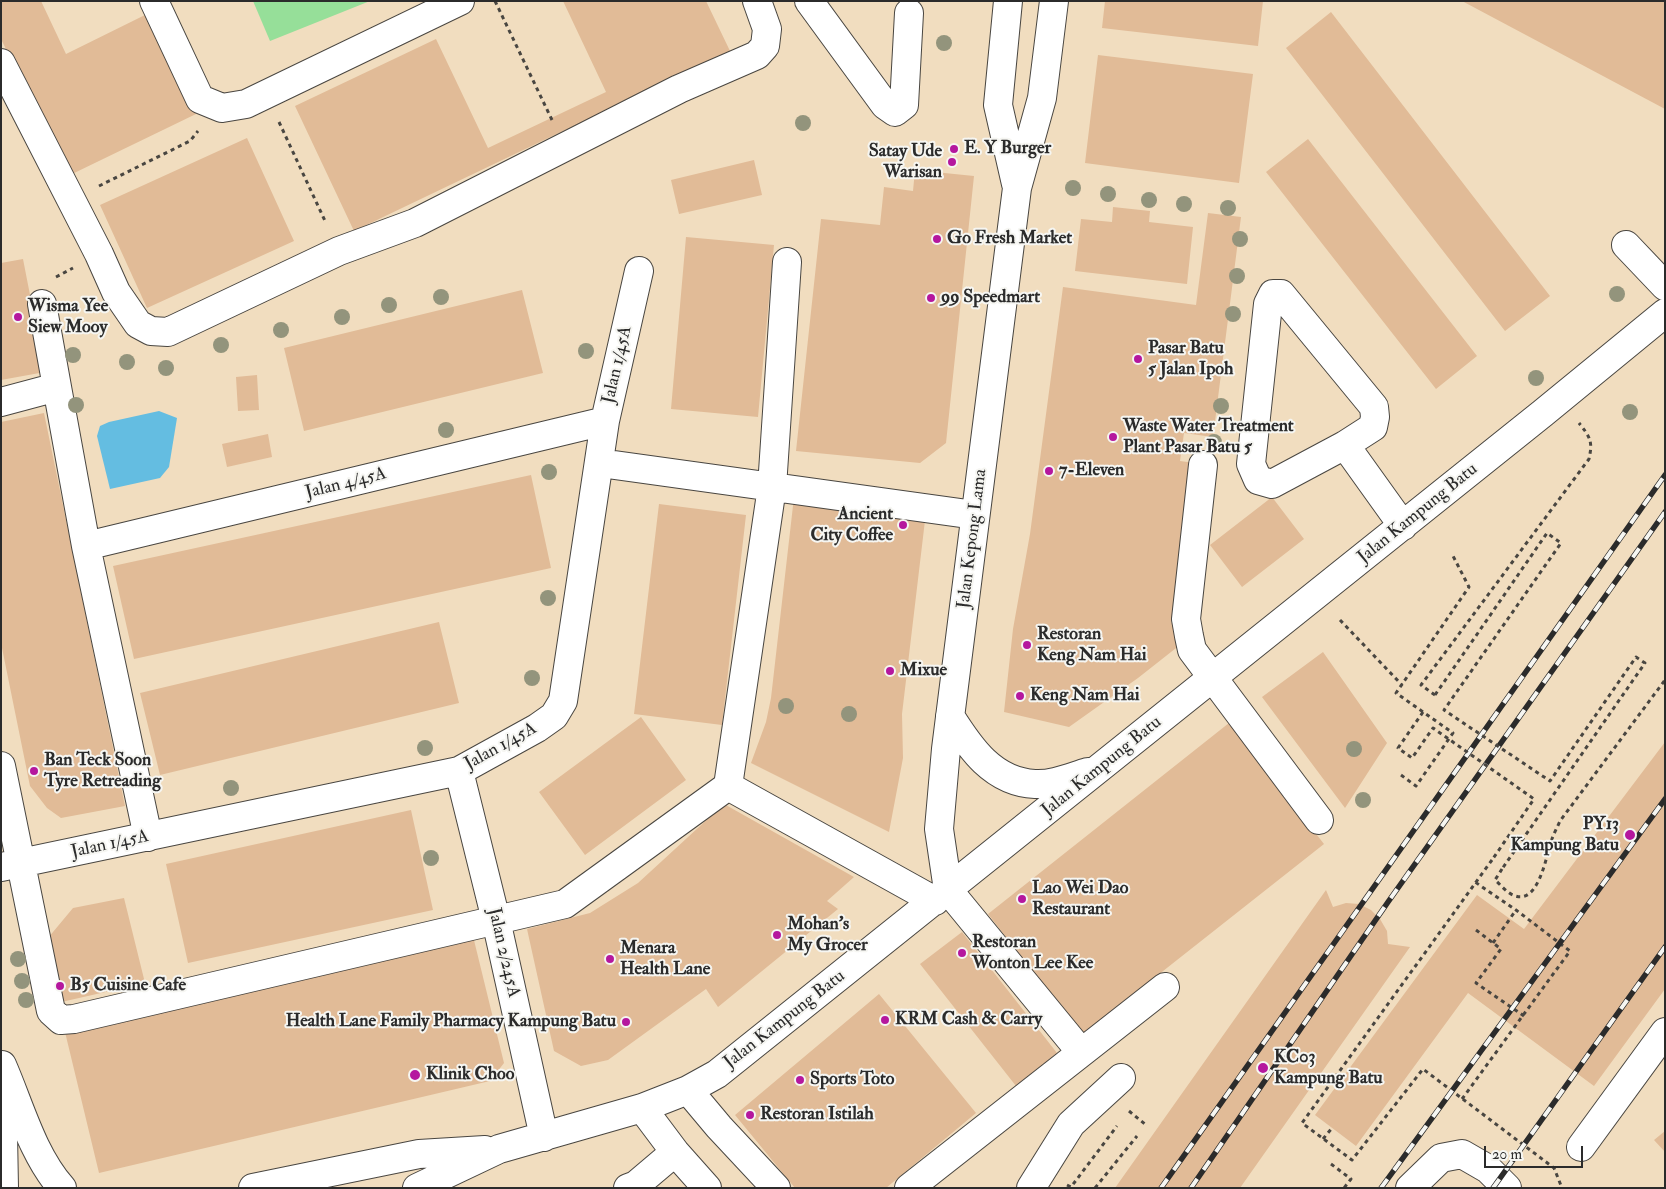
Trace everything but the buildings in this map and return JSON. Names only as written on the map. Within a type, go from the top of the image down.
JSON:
[{"type":"street","points":[[154,1],[200,99],[222,108],[246,104],[460,1]]},
{"type":"street","points":[[1,63],[99,254],[116,292],[138,324],[151,331],[168,332],[339,251],[415,223],[679,90],[757,55],[765,46],[767,29],[757,1]]},
{"type":"street","points":[[810,1],[885,104],[895,112],[904,105],[909,13]]},
{"type":"street","name":"Jalan Kepong Lama","points":[[1008,1],[998,105],[1017,188]]},
{"type":"street","name":"Jalan Kepong Lama","points":[[941,895],[939,829],[950,716],[975,515],[1017,188],[1042,98],[1054,1]]},
{"type":"street","points":[[1626,245],[1665,286]]},
{"type":"street","points":[[1,766],[11,866],[51,1011],[61,1020],[74,1019],[565,904],[728,786],[772,487],[787,262]]},
{"type":"street","name":"Jalan 1/45A","points":[[11,866],[459,771],[537,728],[554,716],[563,701],[605,421],[638,271]]},
{"type":"street","points":[[1273,294],[1281,294],[1374,407],[1373,427],[1345,445],[1272,484],[1258,480],[1251,464],[1268,304],[1273,294]]},
{"type":"street","points":[[42,304],[86,546],[148,837]]},
{"type":"street","name":"Jalan Kampung Batu","points":[[417,1188],[499,1149],[642,1108],[688,1090],[717,1074],[1403,526],[1665,313]]},
{"type":"street","points":[[1,402],[57,387]]},
{"type":"street","name":"Jalan 4/45A","points":[[86,546],[605,421]]},
{"type":"street","points":[[1345,445],[1403,526]]},
{"type":"street","points":[[600,463],[975,515]]},
{"type":"street","points":[[1203,465],[1186,619],[1192,650],[1319,820]]},
{"type":"street","points":[[950,716],[968,744],[988,765],[1010,779],[1035,784],[1060,781],[1099,769]]},
{"type":"street","name":"Jalan 2/245A","points":[[459,771],[496,920],[544,1137]]},
{"type":"street","points":[[728,786],[941,895],[1081,1052]]},
{"type":"street","points":[[909,1188],[1165,987]]},
{"type":"street","points":[[1581,1147],[1665,1032]]},
{"type":"street","points":[[2,1063],[4,1188]]},
{"type":"street","points":[[2,1063],[31,1136],[50,1174],[62,1188]]},
{"type":"street","points":[[1037,1178],[1071,1124],[1121,1078]]},
{"type":"street","points":[[688,1090],[719,1127],[776,1188]]},
{"type":"street","points":[[642,1108],[675,1152],[708,1188]]},
{"type":"street","name":"Jalan Kampung Batu","points":[[252,1188],[419,1154],[499,1149]]},
{"type":"street","points":[[628,1188],[636,1186],[675,1152]]},
{"type":"street","points":[[1410,1188],[1441,1158],[1462,1154],[1488,1169],[1507,1188]]},
{"type":"path","points":[[496,1],[564,147]]},
{"type":"path","points":[[266,94],[339,251]]},
{"type":"path","points":[[71,200],[190,141],[222,108]]},
{"type":"path","points":[[42,304],[38,286],[99,254]]},
{"type":"path","points":[[1561,398],[1591,438],[1592,450],[1590,459],[1421,685],[1435,695],[1548,533],[1561,543],[1444,710],[1550,782],[1636,656],[1645,663],[1495,880],[1512,894],[1520,896],[1532,892],[1544,872],[1551,841],[1560,820],[1665,680]]},
{"type":"path","points":[[1400,775],[1416,786],[1453,733],[1396,693],[1470,587],[1452,554]]},
{"type":"path","points":[[1340,620],[1402,685]]},
{"type":"path","points":[[1423,712],[1398,748],[1412,758],[1433,728],[1534,798],[1492,860],[1302,1123],[1352,1160],[1423,1069],[1554,1168],[1562,1188]]},
{"type":"path","points":[[1462,1099],[1570,952],[1516,910],[1475,882]]},
{"type":"path","points":[[1493,943],[1516,910]]},
{"type":"path","points":[[1476,930],[1501,949],[1476,983],[1524,1016]]},
{"type":"path","points":[[1128,1111],[1146,1125]]},
{"type":"path","points":[[1037,1178],[1071,1187],[1123,1119]]},
{"type":"path","points":[[1323,1138],[1332,1128]]},
{"type":"path","points":[[1095,1188],[1138,1136]]},
{"type":"path","points":[[1331,1164],[1351,1179],[1344,1188]]},
{"type":"green space","points":[[253,1],[370,1],[270,41]]},
{"type":"water","points":[[159,411],[177,418],[169,467],[160,478],[110,489],[97,436],[100,426],[109,422]]},
{"type":"railway","points":[[1161,1188],[1665,475]]},
{"type":"railway","points":[[1191,1188],[1388,902],[1665,512]]},
{"type":"railway","points":[[1381,1188],[1665,799]]},
{"type":"railway","points":[[1493,1188],[1665,947]]},
{"type":"place","name":"E. Y Burger","points":[[954,149]]},
{"type":"place","name":"Satay Ude Warisan","points":[[952,162]]},
{"type":"place","name":"Go Fresh Market","points":[[937,239]]},
{"type":"place","name":"99 Speedmart","points":[[931,298]]},
{"type":"place","name":"Wisma Yee Siew Mooy","points":[[18,317]]},
{"type":"place","name":"Pasar Batu 5 Jalan Ipoh","points":[[1138,359]]},
{"type":"place","name":"Waste Water Treatment Plant Pasar Batu 5","points":[[1113,437]]},
{"type":"place","name":"7-Eleven","points":[[1049,471]]},
{"type":"place","name":"Ancient City Coffee","points":[[903,525]]},
{"type":"place","name":"Restoran Keng Nam Hai","points":[[1027,645]]},
{"type":"place","name":"Mixue","points":[[890,671]]},
{"type":"place","name":"Keng Nam Hai","points":[[1020,696]]},
{"type":"place","name":"Ban Teck Soon Tyre Retreading","points":[[34,771]]},
{"type":"place","name":"PY13 Kampung Batu","points":[[1630,835]]},
{"type":"place","name":"Lao Wei Dao Restaurant","points":[[1022,899]]},
{"type":"place","name":"Mohan’s My Grocer","points":[[777,935]]},
{"type":"place","name":"Restoran Wonton Lee Kee","points":[[962,953]]},
{"type":"place","name":"Menara Health Lane","points":[[610,959]]},
{"type":"place","name":"B5 Cuisine Cafe","points":[[60,986]]},
{"type":"place","name":"KRM Cash & Carry","points":[[885,1020]]},
{"type":"place","name":"Health Lane Family Pharmacy Kampung Batu","points":[[626,1022]]},
{"type":"place","name":"KC03 Kampung Batu","points":[[1263,1068]]},
{"type":"place","name":"Klinik Choo","points":[[415,1075]]},
{"type":"place","name":"Sports Toto","points":[[800,1080]]},
{"type":"place","name":"Restoran Istilah","points":[[750,1115]]}]
